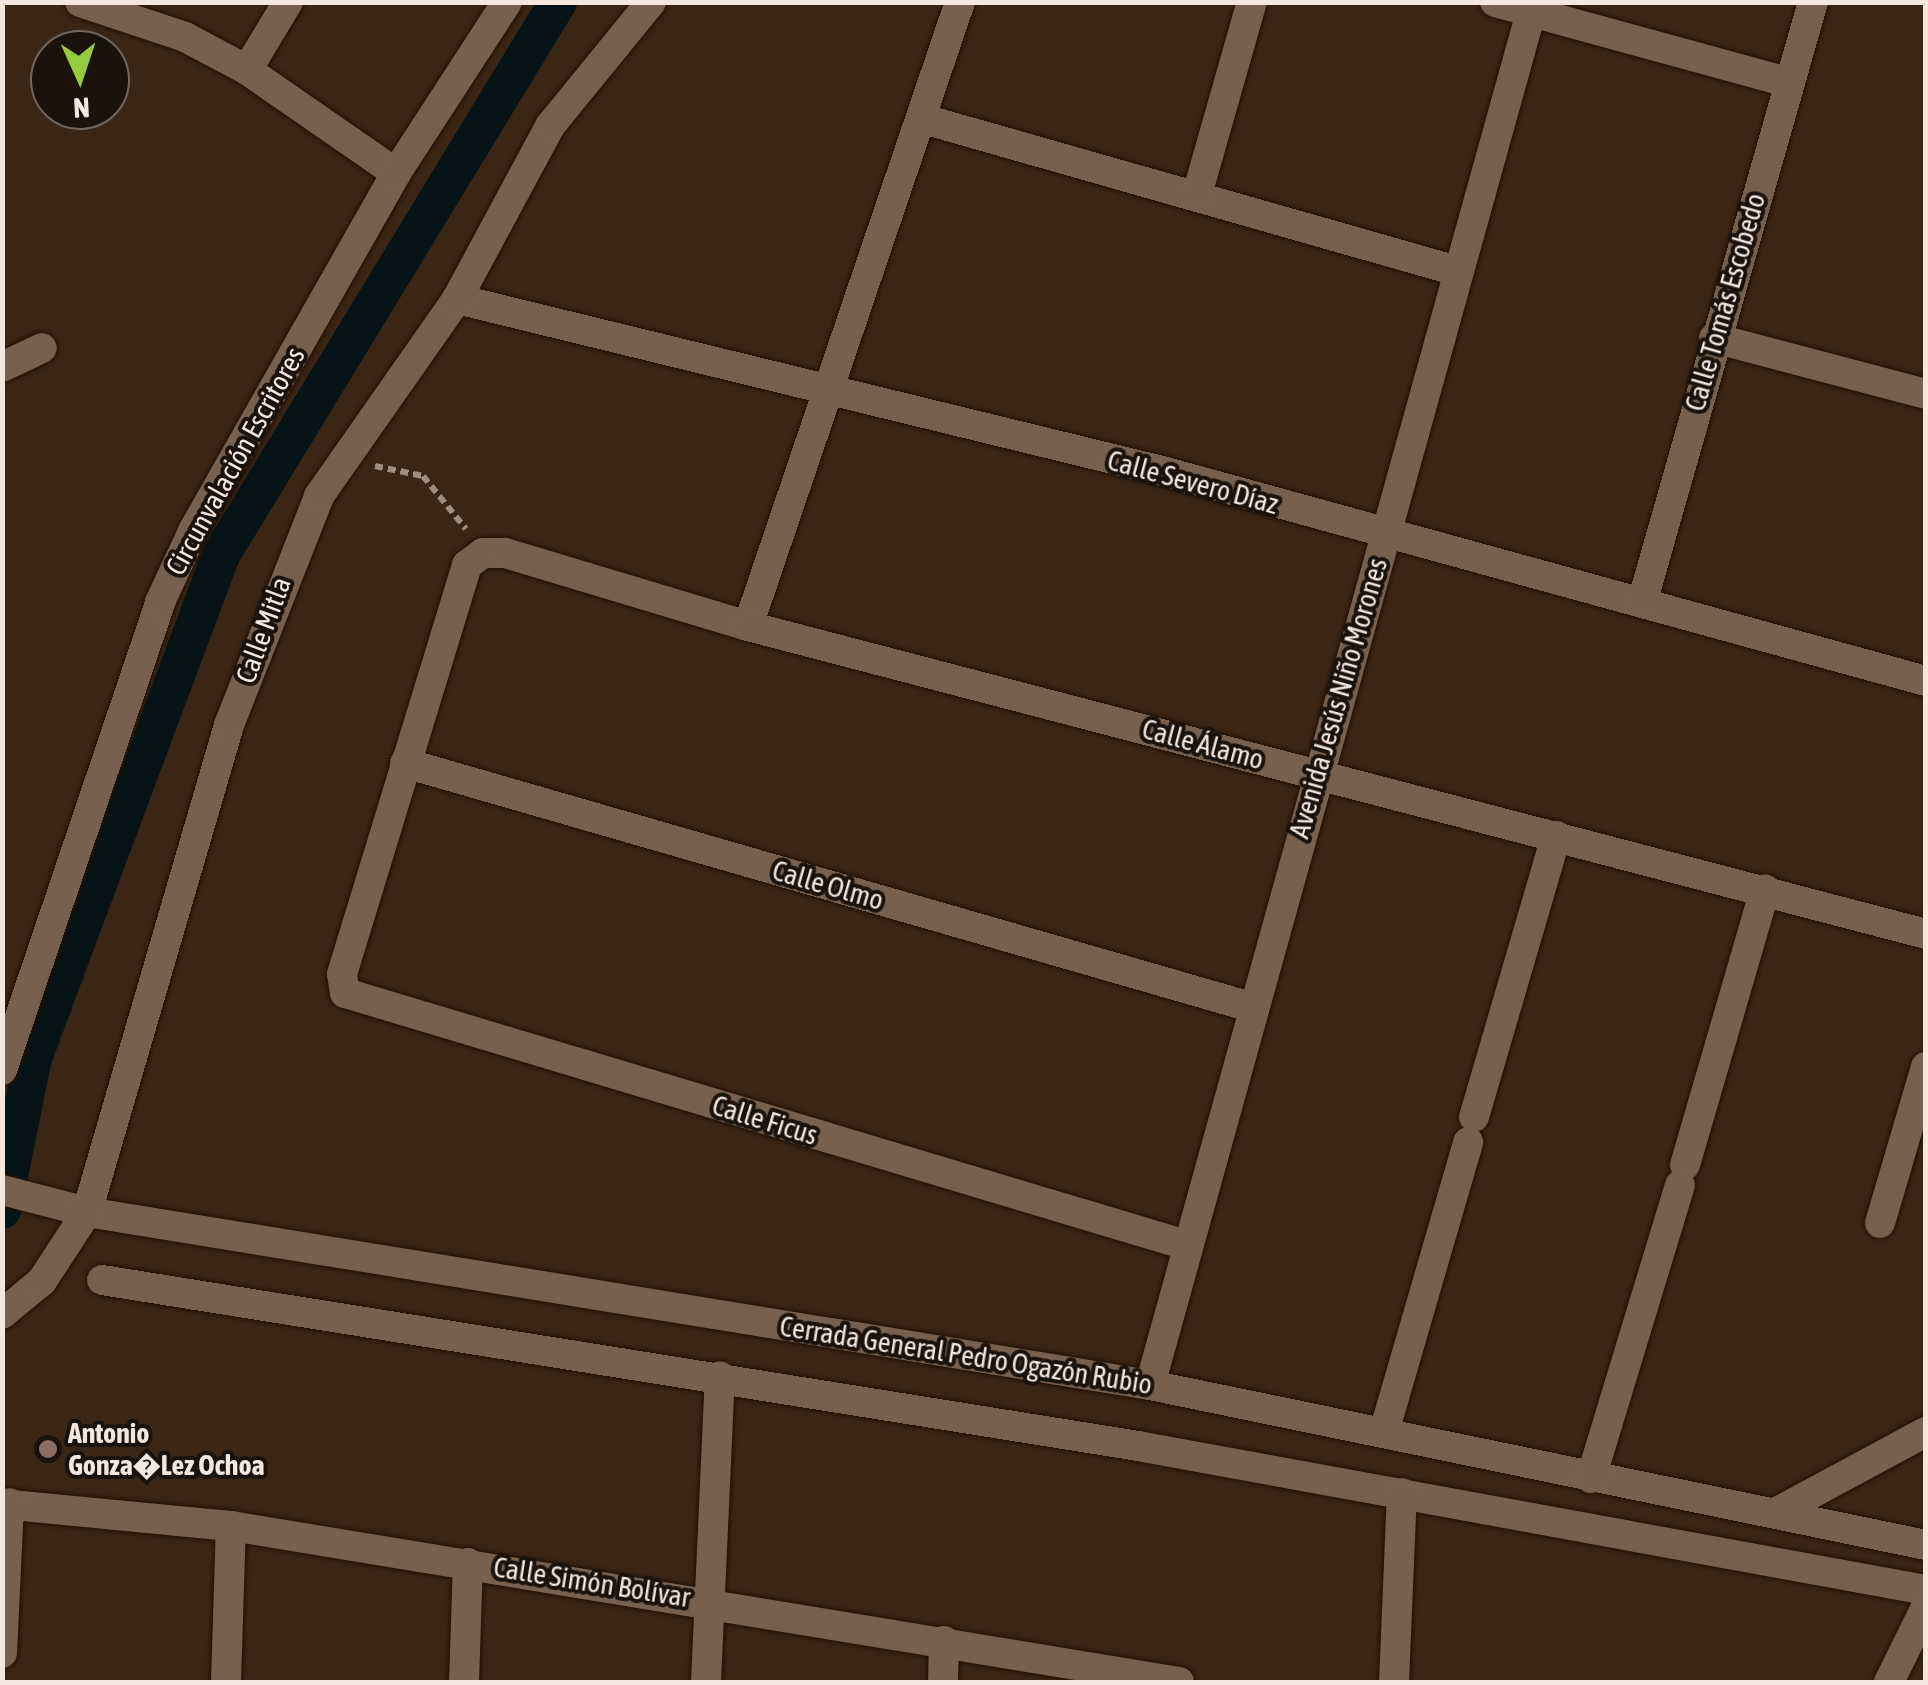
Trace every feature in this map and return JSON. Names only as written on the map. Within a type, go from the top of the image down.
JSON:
[{"type":"street","points":[[80,2],[184,37],[247,70],[396,173]]},
{"type":"street","points":[[247,70],[288,2]]},
{"type":"street","name":"Circunvalación Escritores","points":[[2,1070],[160,602],[396,173],[507,2]]},
{"type":"street","name":"Calle Mitla","points":[[2,1314],[42,1281],[87,1212],[229,725],[278,584],[344,460],[457,299],[550,126],[651,2]]},
{"type":"street","points":[[748,626],[928,120],[960,2]]},
{"type":"street","points":[[1198,192],[1252,2]]},
{"type":"street","points":[[1495,2],[1788,82]]},
{"type":"street","name":"Calle Tomás Escobedo","points":[[1642,603],[1714,338],[1813,2]]},
{"type":"street","name":"Avenida Jesús Niño Morones","points":[[1150,1385],[1252,1006],[1531,12]]},
{"type":"street","points":[[928,120],[1198,192],[1457,270]]},
{"type":"street","name":"Calle Severo Díaz","points":[[457,299],[834,391],[1926,681]]},
{"type":"street","points":[[1714,338],[1926,394]]},
{"type":"street","points":[[2,367],[42,348]]},
{"type":"street","points":[[405,763],[468,565],[483,553]]},
{"type":"street","name":"Calle Álamo","points":[[483,553],[1926,934]]},
{"type":"street","name":"Calle Ficus","points":[[405,763],[342,974],[346,993],[1186,1245]]},
{"type":"street","name":"Calle Olmo","points":[[405,763],[1252,1006]]},
{"type":"street","points":[[1384,1432],[1556,836]]},
{"type":"street","points":[[1590,1478],[1765,889]]},
{"type":"street","points":[[1880,1223],[1926,1067]]},
{"type":"street","name":"Cerrada General Pedro Ogazón Rubio","points":[[2,1190],[87,1212],[1150,1385],[1590,1478],[1779,1511],[1926,1545]]},
{"type":"street","points":[[102,1280],[720,1376],[1926,1590]]},
{"type":"street","points":[[706,1682],[720,1376]]},
{"type":"street","points":[[1779,1511],[1926,1432]]},
{"type":"street","points":[[1394,1682],[1402,1494]]},
{"type":"street","points":[[2,1653],[6,1503]]},
{"type":"street","name":"Calle Simón Bolívar","points":[[6,1503],[231,1526],[709,1600],[1172,1682]]},
{"type":"street","points":[[226,1682],[231,1526]]},
{"type":"street","points":[[464,1682],[468,1563]]},
{"type":"street","points":[[1888,1682],[1926,1607]]},
{"type":"street","points":[[943,1682],[944,1641]]},
{"type":"path","points":[[344,460],[423,476],[483,553]]},
{"type":"waterway","points":[[2,1210],[33,1058],[221,555],[558,2]]},
{"type":"place","name":"Antonio Gonza�Lez Ochoa","points":[[48,1449]]}]
